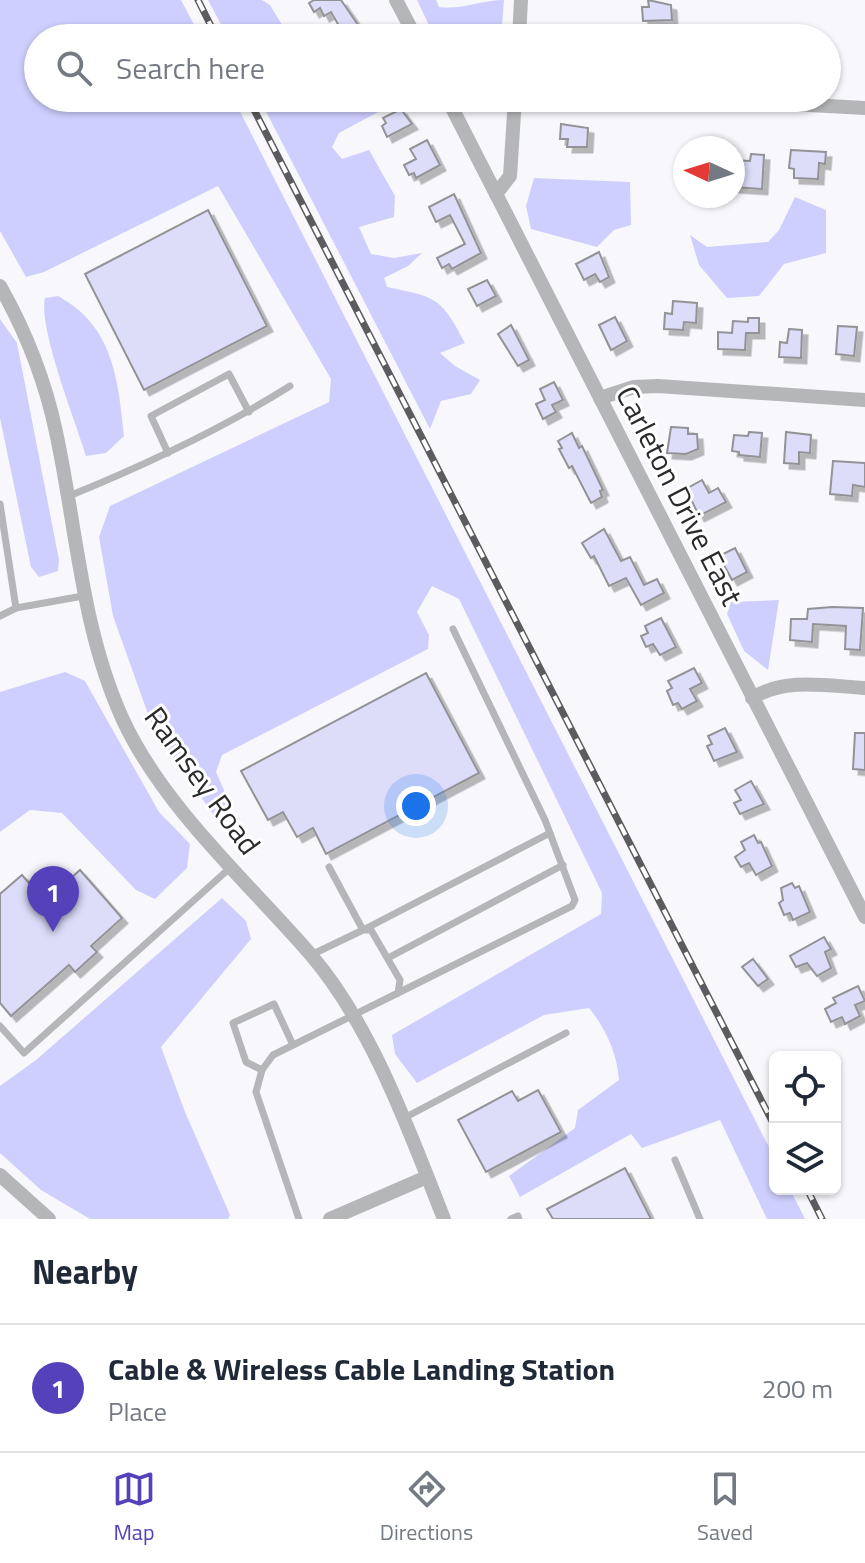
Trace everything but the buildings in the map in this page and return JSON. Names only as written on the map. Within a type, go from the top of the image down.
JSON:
[{"type":"street","points":[[396,0],[409,24]]},
{"type":"street","points":[[520,24],[521,0]]},
{"type":"street","points":[[841,107],[865,108]]},
{"type":"street","name":"Carleton Drive East","points":[[454,112],[865,917]]},
{"type":"street","points":[[496,194],[510,176],[514,112]]},
{"type":"street","name":"Ramsey Road","points":[[0,286],[32,348],[56,432],[83,596],[102,671],[124,723],[151,767],[231,867],[311,955],[353,1017],[403,1119],[444,1219]]},
{"type":"street","points":[[600,398],[634,387],[658,386],[865,400]]},
{"type":"street","points":[[752,698],[770,687],[796,684],[865,688]]},
{"type":"street","points":[[0,1175],[49,1219]]},
{"type":"street","points":[[330,1219],[427,1177]]},
{"type":"lane","points":[[168,453],[151,416],[229,374],[249,412]]},
{"type":"lane","points":[[67,497],[168,453],[249,412],[290,386]]},
{"type":"lane","points":[[0,504],[16,608]]},
{"type":"lane","points":[[0,616],[16,608],[83,596]]},
{"type":"lane","points":[[299,1219],[256,1092],[262,1070],[273,1055],[572,906],[575,894],[550,833],[453,629]]},
{"type":"lane","points":[[311,955],[550,833]]},
{"type":"lane","points":[[388,958],[563,865]]},
{"type":"lane","points":[[0,1026],[24,1053],[231,867]]},
{"type":"lane","points":[[329,867],[363,930]]},
{"type":"lane","points":[[363,930],[371,930],[388,958],[400,980],[398,993]]},
{"type":"lane","points":[[262,1070],[246,1062],[233,1023],[274,1004],[293,1045]]},
{"type":"lane","points":[[403,1119],[566,1033]]},
{"type":"lane","points":[[675,1160],[700,1219]]},
{"type":"lane","points":[[511,1219],[518,1216],[519,1219]]},
{"type":"shaded area","points":[[0,0],[181,0],[194,24],[24,24],[24,112],[240,112],[769,1147],[769,1195],[793,1195],[805,1219],[767,1219],[720,1120],[642,1148],[631,1134],[520,1197],[509,1176],[575,1128],[578,1110],[619,1080],[610,1042],[589,1008],[544,1015],[417,1083],[395,1054],[392,1035],[601,914],[602,893],[459,599],[432,586],[417,612],[429,635],[428,649],[222,755],[216,772],[228,799],[227,816],[215,817],[153,728],[113,616],[99,537],[110,506],[329,402],[331,379],[218,186],[44,272],[26,277],[0,231]]},
{"type":"shaded area","points":[[208,0],[262,0],[270,5],[282,24],[221,24]]},
{"type":"shaded area","points":[[417,0],[436,0],[439,7],[448,8],[504,0],[502,24],[428,24]]},
{"type":"shaded area","points":[[266,112],[378,112],[339,133],[332,147],[342,159],[369,150],[395,196],[394,217],[359,227],[371,254],[394,258],[422,253],[408,266],[384,278],[387,287],[427,297],[443,308],[465,343],[440,353],[480,380],[471,394],[441,401],[430,429]]},
{"type":"shaded area","points":[[534,178],[630,182],[631,225],[614,230],[597,247],[531,229],[526,206]]},
{"type":"shaded area","points":[[795,197],[826,210],[826,253],[784,264],[759,296],[727,298],[699,265],[690,235],[707,247],[768,242],[779,230]]},
{"type":"shaded area","points":[[58,296],[91,322],[115,374],[124,436],[106,453],[86,456],[59,376],[44,312],[45,298]]},
{"type":"shaded area","points":[[0,319],[17,343],[59,560],[58,571],[39,577],[31,567],[0,418]]},
{"type":"shaded area","points":[[779,600],[768,670],[744,651],[727,614],[731,602]]},
{"type":"shaded area","points":[[65,672],[85,681],[159,812],[190,844],[187,868],[155,899],[136,890],[62,813],[30,810],[0,832],[0,692]]},
{"type":"shaded area","points":[[222,898],[246,921],[251,939],[161,1047],[185,1112],[230,1215],[228,1219],[90,1219],[41,1190],[0,1153],[0,1086],[36,1060]]},
{"type":"railway","points":[[198,0],[210,24]]},
{"type":"railway","points":[[255,112],[773,1123]]},
{"type":"railway","points":[[810,1195],[822,1219]]},
{"type":"place","name":"Cable & Wireless Cable Landing Station","points":[[53,932]]}]
